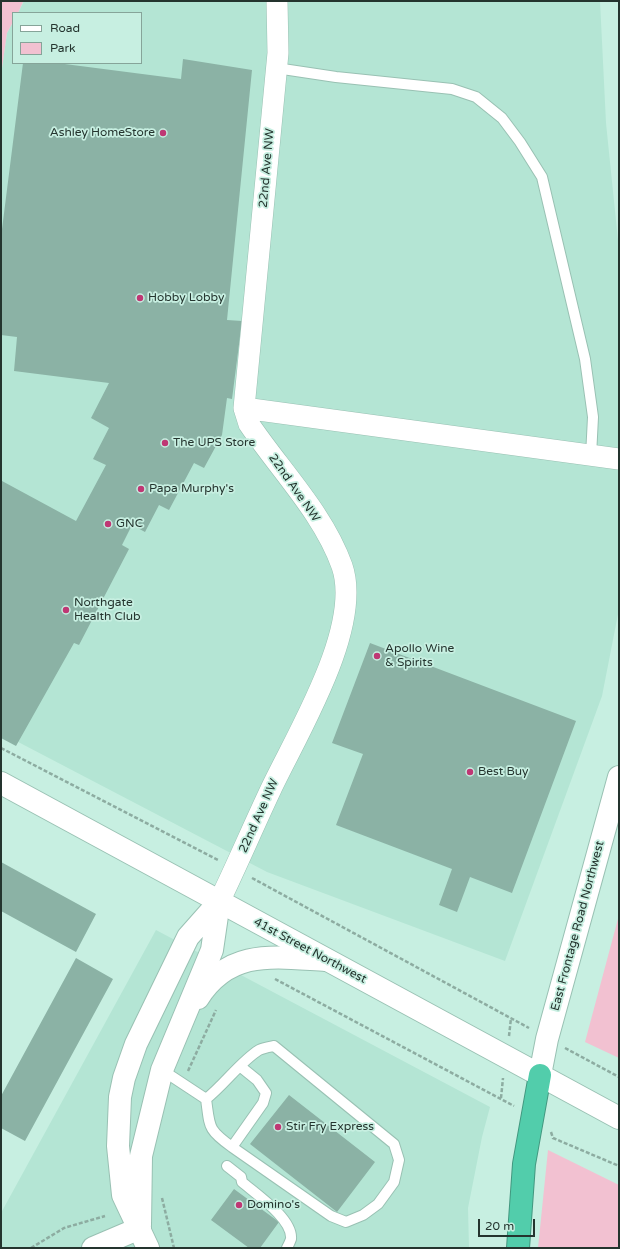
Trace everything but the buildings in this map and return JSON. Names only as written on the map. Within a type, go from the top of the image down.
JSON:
[{"type":"highway","points":[[518,1248],[524,1164],[540,1075]]},
{"type":"main road","name":"East Frontage Road Northwest","points":[[540,1075],[547,1039],[619,777]]},
{"type":"main road","name":"41st Street Northwest","points":[[1,783],[619,1118]]},
{"type":"main road","points":[[144,1238],[141,1156],[162,1070],[212,950],[219,902]]},
{"type":"main road","points":[[144,1238],[123,1195],[118,1146],[120,1097],[124,1078],[136,1044],[188,937],[219,902]]},
{"type":"main road","points":[[180,1028],[204,989],[218,976],[235,965],[250,959],[271,957],[326,960]]},
{"type":"main road","points":[[136,1044],[147,1059],[162,1070]]},
{"type":"main road","points":[[93,1248],[144,1238]]},
{"type":"street","name":"22nd Ave NW","points":[[219,902],[258,816],[323,682],[341,631],[345,584],[342,568],[334,547],[311,509],[249,424],[244,408],[276,68],[278,36],[277,1]]},
{"type":"street","points":[[244,408],[619,459]]},
{"type":"lane","points":[[276,68],[336,77],[452,89],[476,97],[502,118],[520,142],[542,177],[584,359],[593,417],[591,456]]},
{"type":"lane","points":[[162,1070],[184,1083],[206,1099],[208,1122],[214,1134],[331,1216],[346,1222],[363,1216],[378,1204],[394,1182],[399,1160],[394,1144],[274,1046],[260,1050],[220,1088],[206,1099]]},
{"type":"lane","points":[[232,1147],[263,1103],[266,1093],[257,1080],[241,1067]]},
{"type":"lane","points":[[227,1166],[241,1177],[242,1182],[274,1209],[288,1225],[291,1239],[287,1248]]},
{"type":"path","points":[[1,748],[235,868],[511,1018]]},
{"type":"path","points":[[268,975],[501,1098]]},
{"type":"path","points":[[184,1083],[195,1054],[219,1005]]},
{"type":"path","points":[[550,1127],[553,1138],[619,1166]]},
{"type":"path","points":[[161,1192],[174,1248]]},
{"type":"path","points":[[30,1248],[64,1228],[105,1216]]},
{"type":"shaded area","points":[[24,1],[600,1],[606,123],[619,250],[619,609],[602,696],[505,961],[267,872],[1,733],[1,75],[7,33],[12,24],[12,64],[142,64],[142,12],[18,12]]},
{"type":"shaded area","points":[[156,930],[490,1107],[482,1137],[468,1208],[469,1248],[1,1248],[1,1213]]},
{"type":"green space","points":[[1,1],[23,2],[18,12],[12,12],[12,24],[7,33],[1,75]]},
{"type":"green space","points":[[619,915],[619,1058],[585,1042]]},
{"type":"green space","points":[[548,1150],[619,1185],[619,1248],[538,1248]]},
{"type":"place","name":"Ashley HomeStore","points":[[163,133]]},
{"type":"place","name":"Hobby Lobby","points":[[140,298]]},
{"type":"place","name":"The UPS Store","points":[[165,443]]},
{"type":"place","name":"Papa Murphy's","points":[[141,489]]},
{"type":"place","name":"GNC","points":[[108,524]]},
{"type":"place","name":"Northgate Health Club","points":[[66,610]]},
{"type":"place","name":"Apollo Wine & Spirits","points":[[377,656]]},
{"type":"place","name":"Best Buy","points":[[470,772]]},
{"type":"place","name":"Stir Fry Express","points":[[278,1127]]},
{"type":"place","name":"Domino's","points":[[239,1205]]}]
